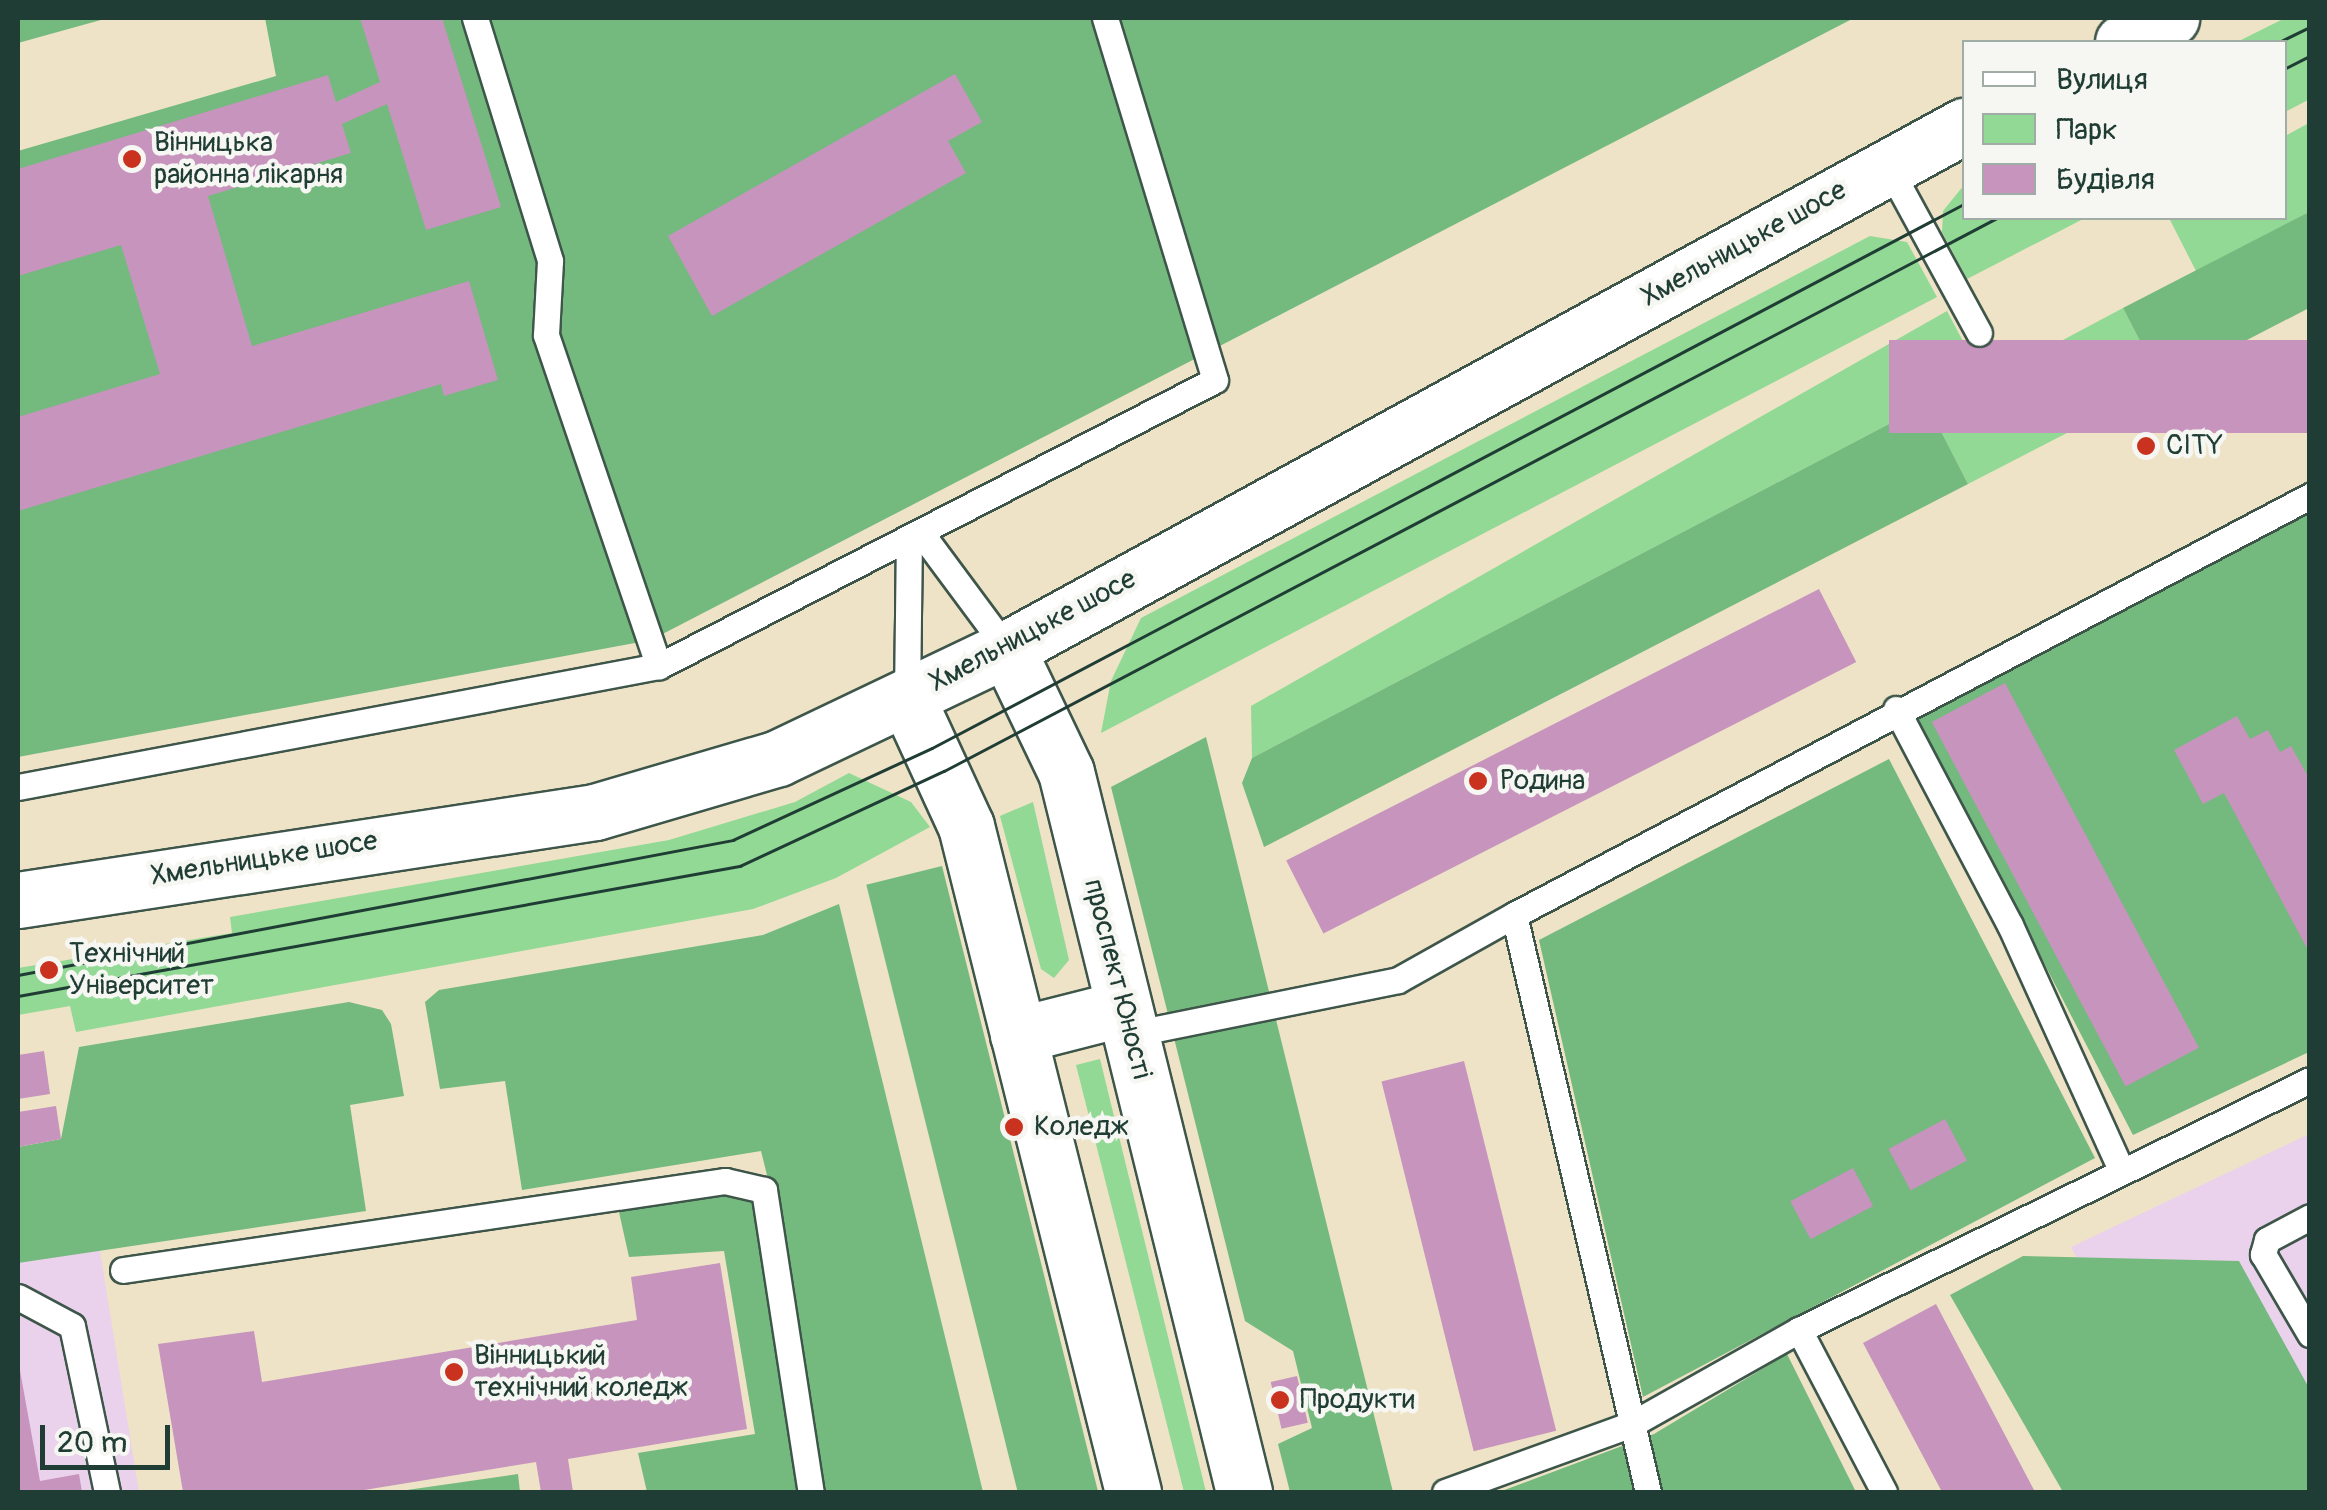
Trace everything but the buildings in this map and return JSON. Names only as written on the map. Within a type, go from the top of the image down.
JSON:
[{"type":"main road","points":[[2127,40],[2171,18]]},
{"type":"main road","name":"Хмельницьке шосе","points":[[18,900],[596,812],[778,758],[1007,649],[1962,127]]},
{"type":"main road","name":"проспект Юності","points":[[1007,649],[1066,772],[1244,1492]]},
{"type":"main road","points":[[907,698],[966,826],[1133,1492]]},
{"type":"main road","points":[[1018,1035],[1128,1021]]},
{"type":"lane","points":[[475,18],[550,261],[546,335],[658,666]]},
{"type":"lane","points":[[18,787],[658,666],[1215,380],[1105,18]]},
{"type":"lane","points":[[1888,166],[1979,333]]},
{"type":"lane","points":[[1128,1021],[1398,980],[1896,708],[2310,496]]},
{"type":"lane","points":[[915,536],[1007,649]]},
{"type":"lane","points":[[907,698],[915,536]]},
{"type":"lane","points":[[1896,708],[2010,925],[2120,1170]]},
{"type":"lane","points":[[1514,915],[1648,1492]]},
{"type":"lane","points":[[1446,1492],[1632,1424],[1799,1330],[2310,1080]]},
{"type":"lane","points":[[123,1270],[725,1181],[764,1190],[811,1492]]},
{"type":"lane","points":[[2310,1218],[2266,1240],[2262,1254],[2310,1334]]},
{"type":"lane","points":[[18,1297],[72,1326],[107,1492]]},
{"type":"lane","points":[[1799,1330],[1884,1492]]},
{"type":"shaded area","points":[[2309,1134],[2309,1492],[2201,1492],[2071,1247]]},
{"type":"shaded area","points":[[92,1202],[139,1492],[18,1492],[18,1212]]},
{"type":"green space","points":[[18,18],[108,18],[18,43]]},
{"type":"green space","points":[[265,18],[1854,18],[651,640],[18,757],[18,151],[276,76]]},
{"type":"green space","points":[[2285,18],[2309,18],[2310,99],[2287,111],[2287,40],[2241,40]]},
{"type":"green space","points":[[2309,123],[2309,212],[2196,271],[2170,220],[2287,220],[2287,135]]},
{"type":"green space","points":[[1962,187],[1962,220],[2081,220],[1967,279],[1942,232],[1943,211]]},
{"type":"green space","points":[[2309,212],[2309,308],[2162,384],[2123,308]]},
{"type":"green space","points":[[1870,236],[1907,242],[1937,297],[1101,733],[1111,681],[1141,618]]},
{"type":"green space","points":[[2123,308],[2162,384],[1968,484],[1927,404],[1252,758],[1251,706],[1947,311],[1974,362],[2001,373]]},
{"type":"green space","points":[[1927,404],[1968,484],[1264,847],[1242,783],[1252,758]]},
{"type":"green space","points":[[2309,511],[2309,1052],[2133,1135],[1915,714]]},
{"type":"green space","points":[[1206,737],[1393,1492],[1290,1492],[1278,1444],[1312,1428],[1293,1351],[1245,1321],[1111,787]]},
{"type":"green space","points":[[1889,759],[2095,1158],[1643,1397],[1539,940]]},
{"type":"green space","points":[[849,773],[911,802],[930,827],[836,878],[753,909],[76,1032],[70,1006],[18,1015],[18,968],[232,933],[230,917],[669,840],[795,802]]},
{"type":"green space","points":[[1033,802],[1069,960],[1054,978],[1041,969],[1000,816]]},
{"type":"green space","points":[[942,866],[1098,1492],[1018,1492],[866,885]]},
{"type":"green space","points":[[839,904],[983,1492],[647,1492],[638,1453],[755,1434],[724,1251],[629,1257],[619,1212],[768,1179],[761,1151],[522,1190],[505,1081],[440,1089],[425,1002],[439,990],[763,935]]},
{"type":"green space","points":[[349,1002],[382,1010],[391,1024],[404,1096],[350,1105],[366,1211],[18,1263],[18,1147],[61,1139],[79,1047]]},
{"type":"green space","points":[[1100,1059],[1206,1492],[1184,1492],[1076,1065]]},
{"type":"green space","points":[[2023,1256],[2239,1261],[2309,1388],[2309,1492],[2063,1492],[1950,1295]]},
{"type":"green space","points":[[1787,1354],[1856,1492],[1499,1492],[1654,1434]]},
{"type":"green space","points":[[518,1474],[520,1492],[393,1492]]},
{"type":"tram line","points":[[2283,40],[2310,27]]},
{"type":"tram line","points":[[2287,68],[2310,56]]},
{"type":"tram line","points":[[18,975],[733,840],[932,748],[1962,205]]},
{"type":"tram line","points":[[18,996],[740,866],[944,771],[1993,220]]},
{"type":"place","name":"Вінницька районна лікарня","points":[[132,159]]},
{"type":"place","name":"CITY","points":[[2146,446]]},
{"type":"place","name":"Родина","points":[[1478,781]]},
{"type":"place","name":"Технічний Університет","points":[[49,970]]},
{"type":"place","name":"Коледж","points":[[1014,1127]]},
{"type":"place","name":"Вінницький технічний коледж","points":[[454,1372]]},
{"type":"place","name":"Продукти","points":[[1280,1400]]}]
